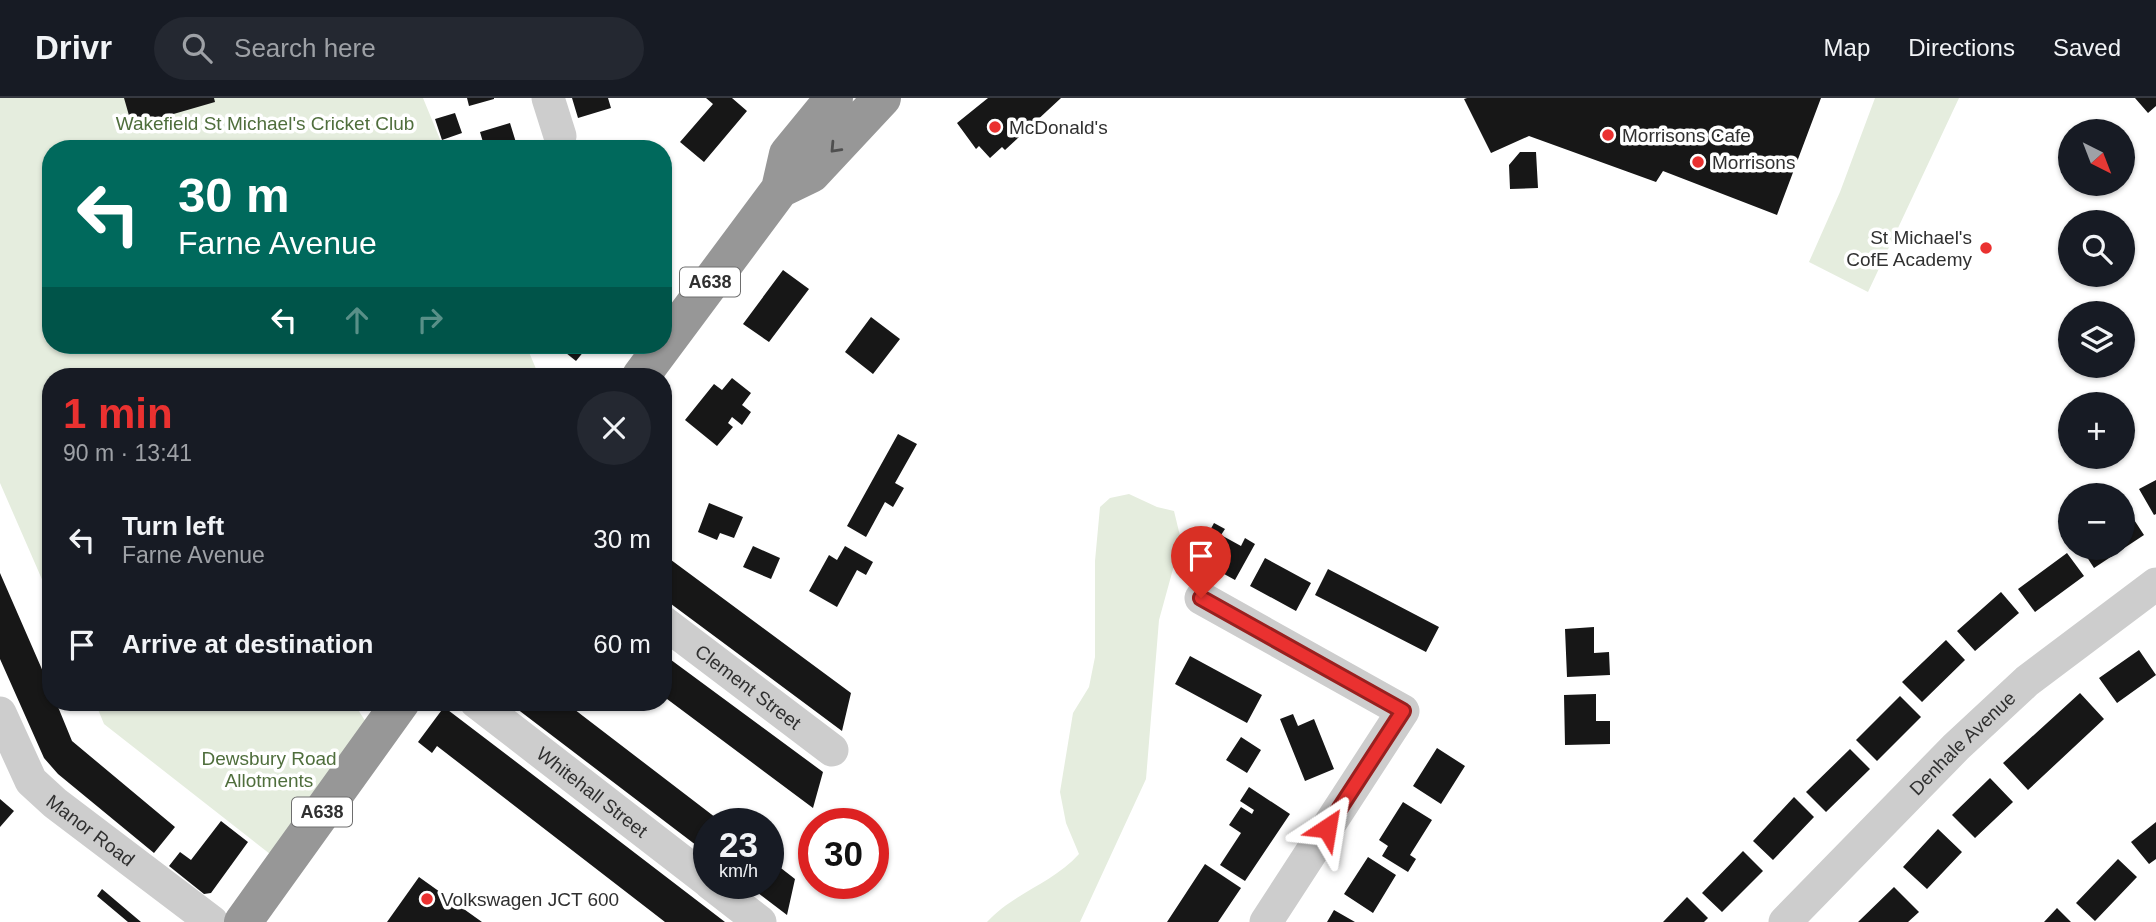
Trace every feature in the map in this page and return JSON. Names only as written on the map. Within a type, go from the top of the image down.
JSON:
[{"type":"highway","name":"A638","points":[[672,334],[780,189],[788,154],[834,98]]},
{"type":"highway","name":"A638","points":[[780,189],[811,174],[882,98]]},
{"type":"highway","name":"A638","points":[[243,922],[395,711]]},
{"type":"street","name":"Denhale Avenue","points":[[1785,922],[1956,747],[2027,681],[2156,583]]},
{"type":"street","points":[[1201,598],[1403,711],[1266,922]]},
{"type":"street","name":"Clement Street","points":[[672,629],[832,750]]},
{"type":"street","name":"Whitehall Street","points":[[488,711],[693,870]]},
{"type":"street","name":"Manor Road","points":[[0,713],[31,781],[55,803],[212,922]]},
{"type":"street","name":"Whitehall Street","points":[[731,899],[760,922]]},
{"type":"green space","name":"Wakefield St Michael's Cricket Club","points":[[0,98],[423,98],[440,140],[42,140],[42,354],[530,354],[536,368],[42,368],[42,579],[0,483]]},
{"type":"green space","points":[[1875,98],[1959,98],[1868,292],[1809,262],[1840,192]]},
{"type":"green space","points":[[1129,494],[1157,507],[1174,511],[1181,540],[1159,620],[1146,779],[1080,922],[987,922],[1009,903],[1057,873],[1079,854],[1066,823],[1060,792],[1073,713],[1089,687],[1095,657],[1095,561],[1100,507],[1110,498]]},
{"type":"green space","name":"Dewsbury Road Allotments","points":[[99,711],[359,711],[375,736],[284,865],[104,724]]},
{"type":"building","points":[[124,98],[214,98],[215,102],[132,126]]},
{"type":"building","points":[[467,98],[494,98],[494,99],[469,106]]},
{"type":"building","points":[[572,98],[608,98],[611,108],[578,118]]},
{"type":"building","points":[[706,98],[732,98],[747,111],[704,162],[680,142],[713,104]]},
{"type":"building","name":"McDonald's","points":[[988,98],[1061,98],[1005,150],[1002,147],[990,158],[979,146],[976,149],[957,123]]},
{"type":"building","name":"Morrisons","points":[[1821,98],[1777,215],[1663,171],[1656,182],[1529,136],[1491,153],[1464,99]]},
{"type":"building","points":[[2135,98],[2156,98],[2156,106],[2148,113]]},
{"type":"building","points":[[455,113],[462,133],[442,140],[435,119]]},
{"type":"building","points":[[510,123],[515,140],[482,140],[480,132]]},
{"type":"building","points":[[1520,152],[1536,152],[1538,188],[1510,189],[1509,165]]},
{"type":"building","points":[[783,270],[809,289],[769,342],[743,324]]},
{"type":"building","points":[[871,317],[900,339],[873,374],[845,352]]},
{"type":"building","points":[[567,354],[582,354],[576,361]]},
{"type":"building","points":[[732,378],[751,393],[742,405],[751,412],[742,425],[732,417],[728,423],[733,427],[717,446],[685,420],[714,384],[722,390]]},
{"type":"building","points":[[898,434],[917,444],[895,483],[904,488],[893,507],[885,502],[866,537],[847,526]]},
{"type":"building","points":[[2156,480],[2156,514],[2154,515],[2139,489]]},
{"type":"building","points":[[709,503],[743,517],[734,538],[720,533],[717,540],[698,532]]},
{"type":"building","points":[[2135,521],[2144,535],[2135,541]]},
{"type":"building","points":[[1214,523],[1225,529],[1221,535],[1241,546],[1245,538],[1255,544],[1235,580],[1195,558]]},
{"type":"building","points":[[753,546],[780,558],[771,579],[743,567]]},
{"type":"building","points":[[845,546],[873,562],[866,575],[857,570],[837,607],[809,591],[829,555],[837,560]]},
{"type":"building","points":[[1265,558],[1311,583],[1296,611],[1250,586]]},
{"type":"building","points":[[2058,560],[2072,560],[2084,576],[2035,612],[2018,589]]},
{"type":"building","points":[[2089,560],[2106,560],[2094,568]]},
{"type":"building","points":[[672,561],[851,693],[842,731],[672,605]]},
{"type":"building","points":[[1328,569],[1439,627],[1426,652],[1315,595]]},
{"type":"building","points":[[0,573],[42,669],[42,711],[60,711],[72,741],[175,827],[154,853],[58,774],[44,758],[0,659]]},
{"type":"building","points":[[2001,592],[2019,613],[1975,651],[1957,631]]},
{"type":"building","points":[[1594,627],[1594,653],[1609,652],[1610,675],[1567,677],[1565,629]]},
{"type":"building","points":[[1946,640],[1965,660],[1922,702],[1902,682]]},
{"type":"building","points":[[2139,650],[2156,675],[2117,703],[2099,678]]},
{"type":"building","points":[[1190,656],[1262,695],[1247,723],[1175,684]]},
{"type":"building","points":[[672,661],[823,772],[813,808],[672,703]]},
{"type":"building","points":[[2080,693],[2104,719],[2028,790],[2003,763]]},
{"type":"building","points":[[1596,694],[1596,721],[1610,721],[1610,744],[1565,745],[1564,695]]},
{"type":"building","points":[[1900,696],[1921,717],[1877,761],[1856,740]]},
{"type":"building","points":[[441,711],[449,711],[725,922],[665,922],[437,746],[432,753],[418,742]]},
{"type":"building","points":[[520,711],[577,711],[703,808],[693,808],[693,843]]},
{"type":"building","points":[[1293,714],[1298,726],[1314,719],[1334,769],[1305,781],[1280,719]]},
{"type":"building","points":[[1241,737],[1261,750],[1247,773],[1226,760]]},
{"type":"building","points":[[1437,748],[1465,766],[1441,804],[1413,786]]},
{"type":"building","points":[[1850,749],[1870,769],[1826,812],[1806,792]]},
{"type":"building","points":[[1990,778],[2013,802],[1975,838],[1952,815]]},
{"type":"building","points":[[1249,787],[1290,814],[1245,881],[1220,865],[1241,833],[1229,825],[1241,807],[1252,814],[1254,810],[1240,801]]},
{"type":"building","points":[[1794,797],[1814,817],[1773,860],[1753,841]]},
{"type":"building","points":[[0,799],[14,811],[0,827]]},
{"type":"building","points":[[1403,802],[1432,820],[1410,855],[1416,859],[1408,872],[1382,856],[1388,846],[1379,840]]},
{"type":"building","points":[[221,821],[248,842],[211,893],[204,894],[169,866],[180,852],[191,860]]},
{"type":"building","points":[[2156,822],[2156,859],[2149,864],[2131,842]]},
{"type":"building","points":[[1938,829],[1962,852],[1927,889],[1903,867]]},
{"type":"building","points":[[1743,851],[1763,871],[1722,912],[1702,893]]},
{"type":"building","points":[[1368,857],[1396,875],[1373,913],[1344,894]]},
{"type":"building","points":[[2118,859],[2137,877],[2095,921],[2076,903]]},
{"type":"building","points":[[1205,864],[1241,888],[1218,922],[1167,922]]},
{"type":"building","points":[[784,870],[795,879],[787,915],[766,899],[784,899]]},
{"type":"building","name":"Volkswagen JCT 600","points":[[419,877],[482,922],[387,922]]},
{"type":"building","points":[[1894,887],[1919,912],[1908,922],[1858,922]]},
{"type":"building","points":[[102,889],[141,922],[128,922],[97,896]]},
{"type":"building","points":[[1687,897],[1708,918],[1704,922],[1663,922]]},
{"type":"building","points":[[2057,908],[2071,922],[2044,922]]},
{"type":"building","points":[[1334,910],[1355,922],[1327,922]]},
{"type":"place","name":"McDonald's","points":[[995,127]]},
{"type":"place","name":"Morrisons Cafe","points":[[1608,135]]},
{"type":"place","name":"Morrisons","points":[[1698,162]]},
{"type":"place","name":"St Michael's CofE Academy","points":[[1986,248]]},
{"type":"place","name":"Volkswagen JCT 600","points":[[427,899]]},
{"type":"route","points":[[1201,598],[1403,711],[1327,828]]}]
